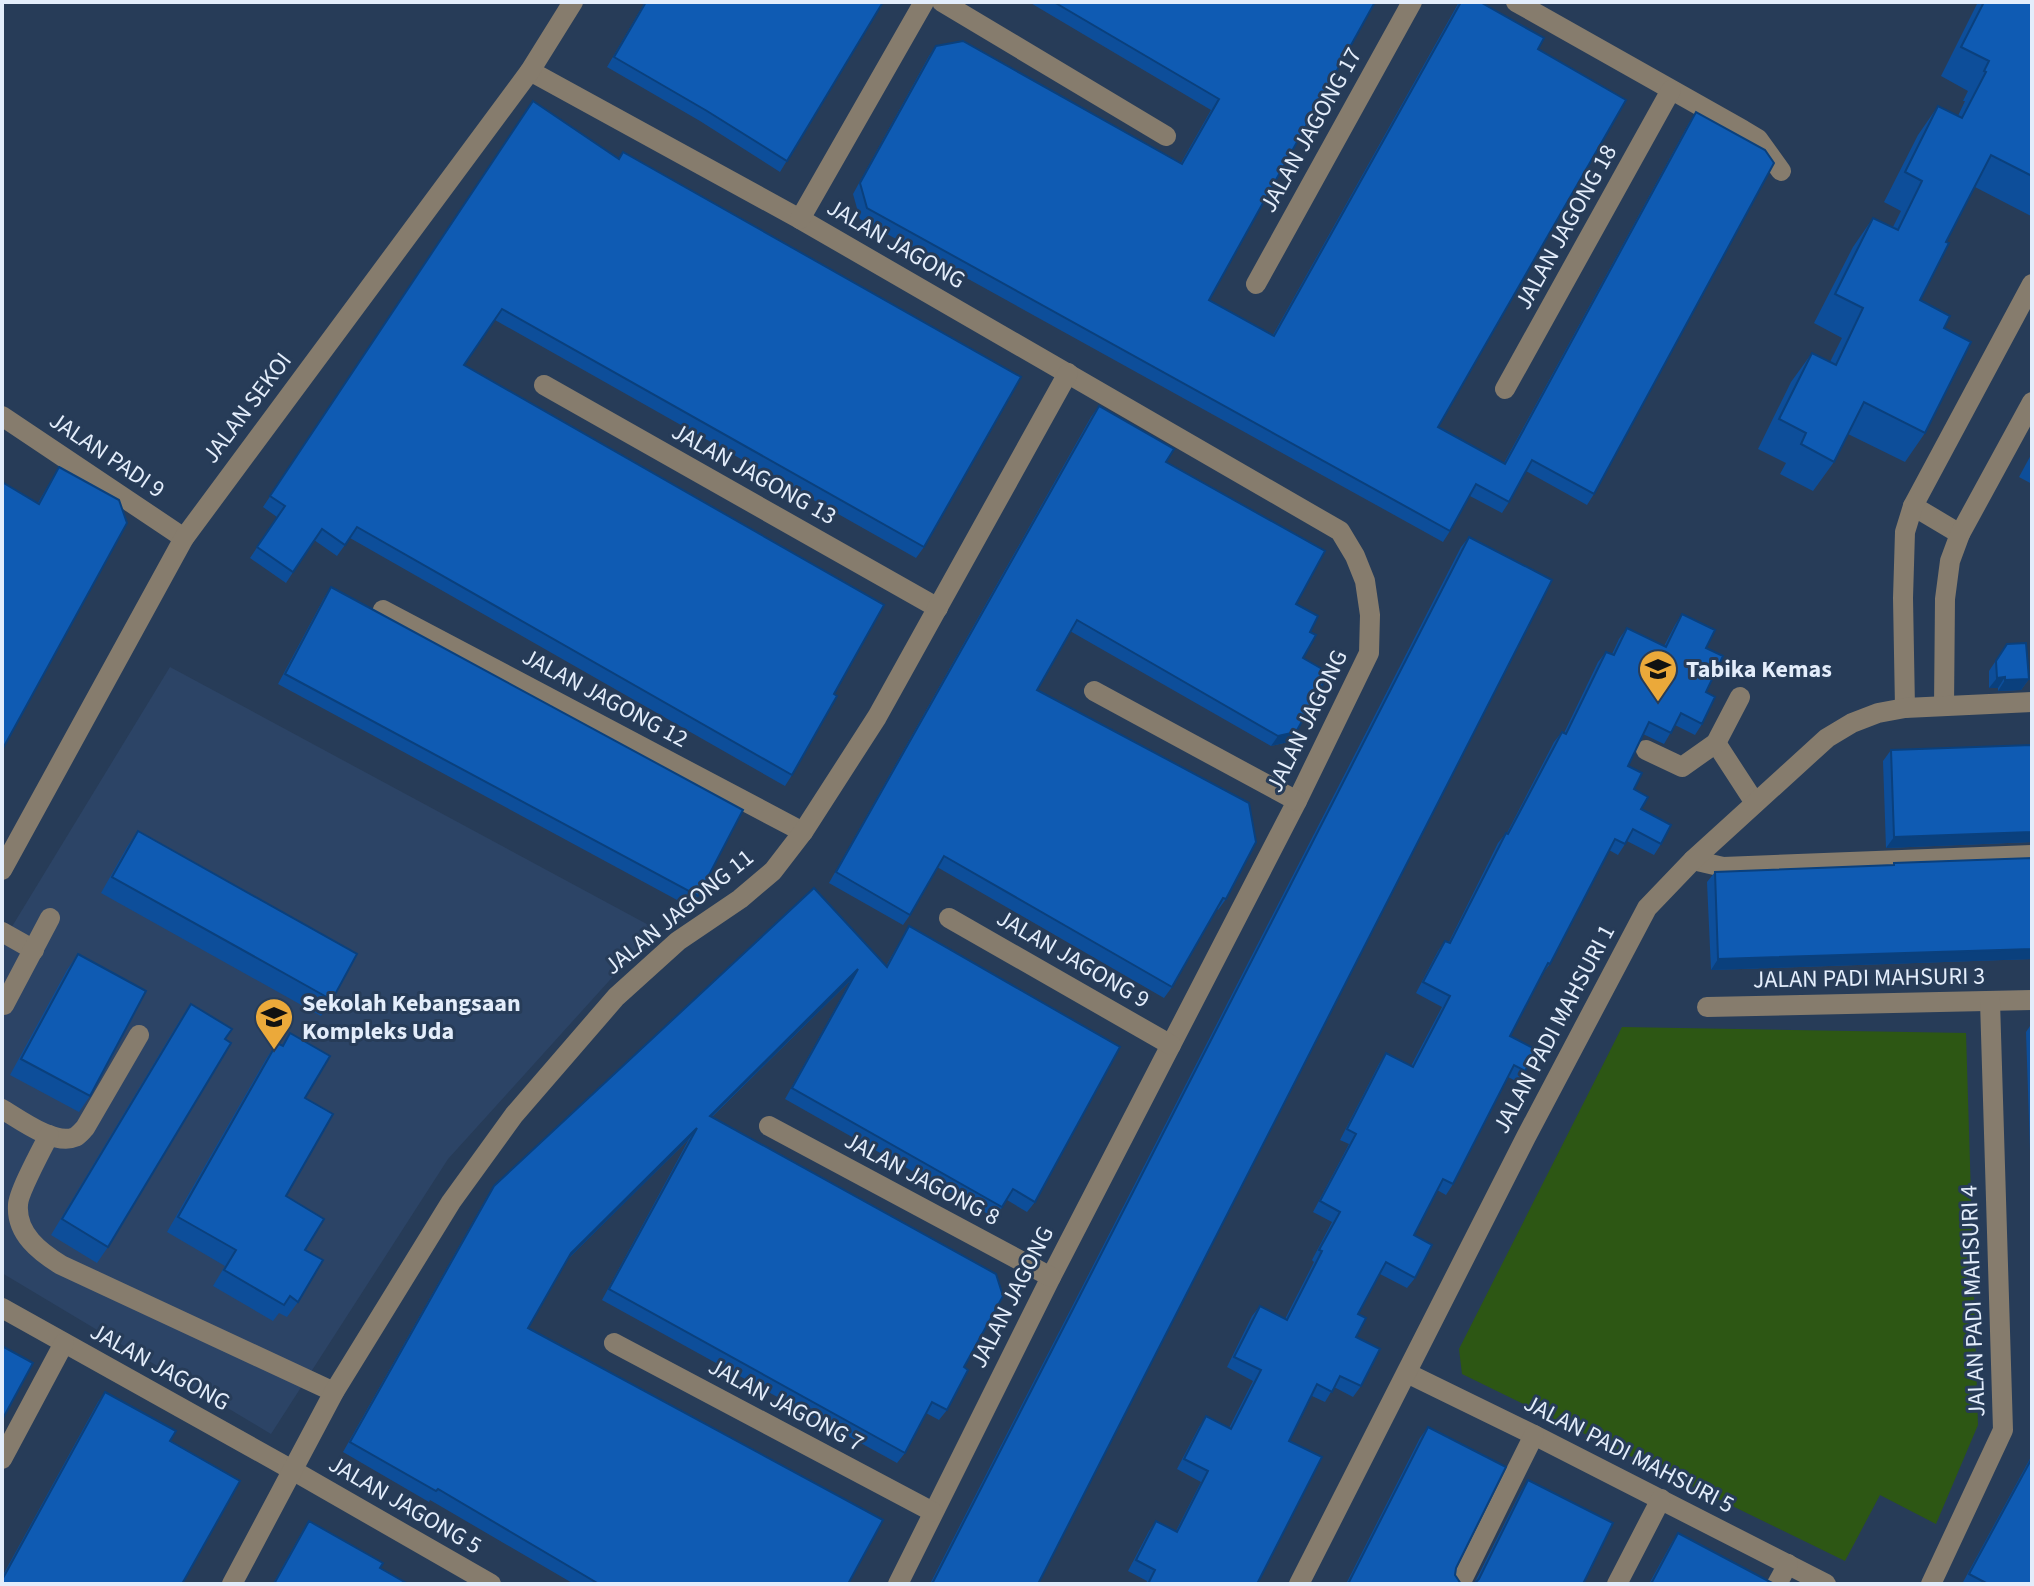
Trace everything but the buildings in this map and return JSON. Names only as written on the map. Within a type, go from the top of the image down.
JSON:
[{"type":"street","name":"JALAN SEKOI","points":[[2,870],[184,538],[530,71],[573,2]]},
{"type":"street","points":[[800,219],[924,2]]},
{"type":"street","points":[[942,2],[1166,136]]},
{"type":"street","name":"JALAN JAGONG 17","points":[[1256,284],[1412,2]]},
{"type":"street","points":[[1516,2],[1758,139],[1781,171]]},
{"type":"street","name":"JALAN JAGONG","points":[[530,71],[800,219],[1340,531],[1365,581],[1370,615],[1369,653],[1297,801],[1051,1277],[898,1584]]},
{"type":"street","name":"JALAN JAGONG 18","points":[[1505,389],[1671,90]]},
{"type":"street","points":[[1905,708],[1905,532],[1913,506],[2032,284]]},
{"type":"street","name":"JALAN JAGONG 11","points":[[232,1584],[334,1392],[451,1202],[514,1115],[625,988],[678,941],[740,899],[773,871],[803,832],[877,717],[1068,373]]},
{"type":"street","name":"JALAN JAGONG 13","points":[[544,385],[938,608]]},
{"type":"street","points":[[1944,706],[1945,599],[1950,561],[1960,534],[2032,402]]},
{"type":"street","name":"JALAN PADI 9","points":[[2,416],[184,538]]},
{"type":"street","points":[[1913,506],[1960,534]]},
{"type":"street","name":"JALAN JAGONG 12","points":[[383,610],[803,832]]},
{"type":"street","points":[[1094,691],[1297,801]]},
{"type":"street","points":[[1646,750],[1682,767],[1716,743],[1740,697]]},
{"type":"street","name":"JALAN PADI MAHSURI 1","points":[[1299,1584],[1526,1137],[1647,908],[1693,860],[1827,738],[1852,723],[1878,713],[1905,708],[2032,702]]},
{"type":"street","points":[[1716,743],[1755,803]]},
{"type":"street","points":[[1693,860],[1723,867],[2032,855]]},
{"type":"street","points":[[4,1005],[50,918]]},
{"type":"street","name":"JALAN JAGONG 9","points":[[949,918],[1171,1045]]},
{"type":"street","points":[[2,932],[34,950]]},
{"type":"street","name":"JALAN PADI MAHSURI 3","points":[[1707,1007],[2032,1000]]},
{"type":"street","name":"JALAN PADI MAHSURI 4","points":[[1931,1584],[2003,1430],[1990,1001]]},
{"type":"street","points":[[2,1109],[49,1135],[60,1139],[74,1138],[85,1128],[139,1035]]},
{"type":"street","name":"JALAN JAGONG 8","points":[[769,1126],[1051,1277]]},
{"type":"street","points":[[49,1135],[17,1202],[26,1236],[41,1253],[334,1392]]},
{"type":"street","name":"JALAN JAGONG","points":[[2,1308],[294,1471]]},
{"type":"street","points":[[2,1459],[64,1343]]},
{"type":"street","name":"JALAN JAGONG 7","points":[[614,1343],[933,1512]]},
{"type":"street","name":"JALAN PADI MAHSURI 5","points":[[1407,1373],[1826,1584]]},
{"type":"street","points":[[1460,1584],[1534,1435]]},
{"type":"street","name":"JALAN JAGONG 5","points":[[294,1471],[491,1584]]},
{"type":"street","points":[[1617,1584],[1661,1499]]},
{"type":"street","points":[[1777,1584],[1788,1564]]},
{"type":"shaded area","name":"Sekolah Kebangsaan Kompleks Uda","points":[[170,667],[656,929],[448,1159],[271,1434],[2,1273],[2,943]]},
{"type":"green space","points":[[1622,1027],[1966,1033],[1978,1425],[1936,1524],[1880,1495],[1845,1561],[1462,1374],[1459,1349]]},
{"type":"place","name":"Tabika Kemas","points":[[1658,703]]},
{"type":"place","name":"Sekolah Kebangsaan Kompleks Uda","points":[[274,1051]]}]
